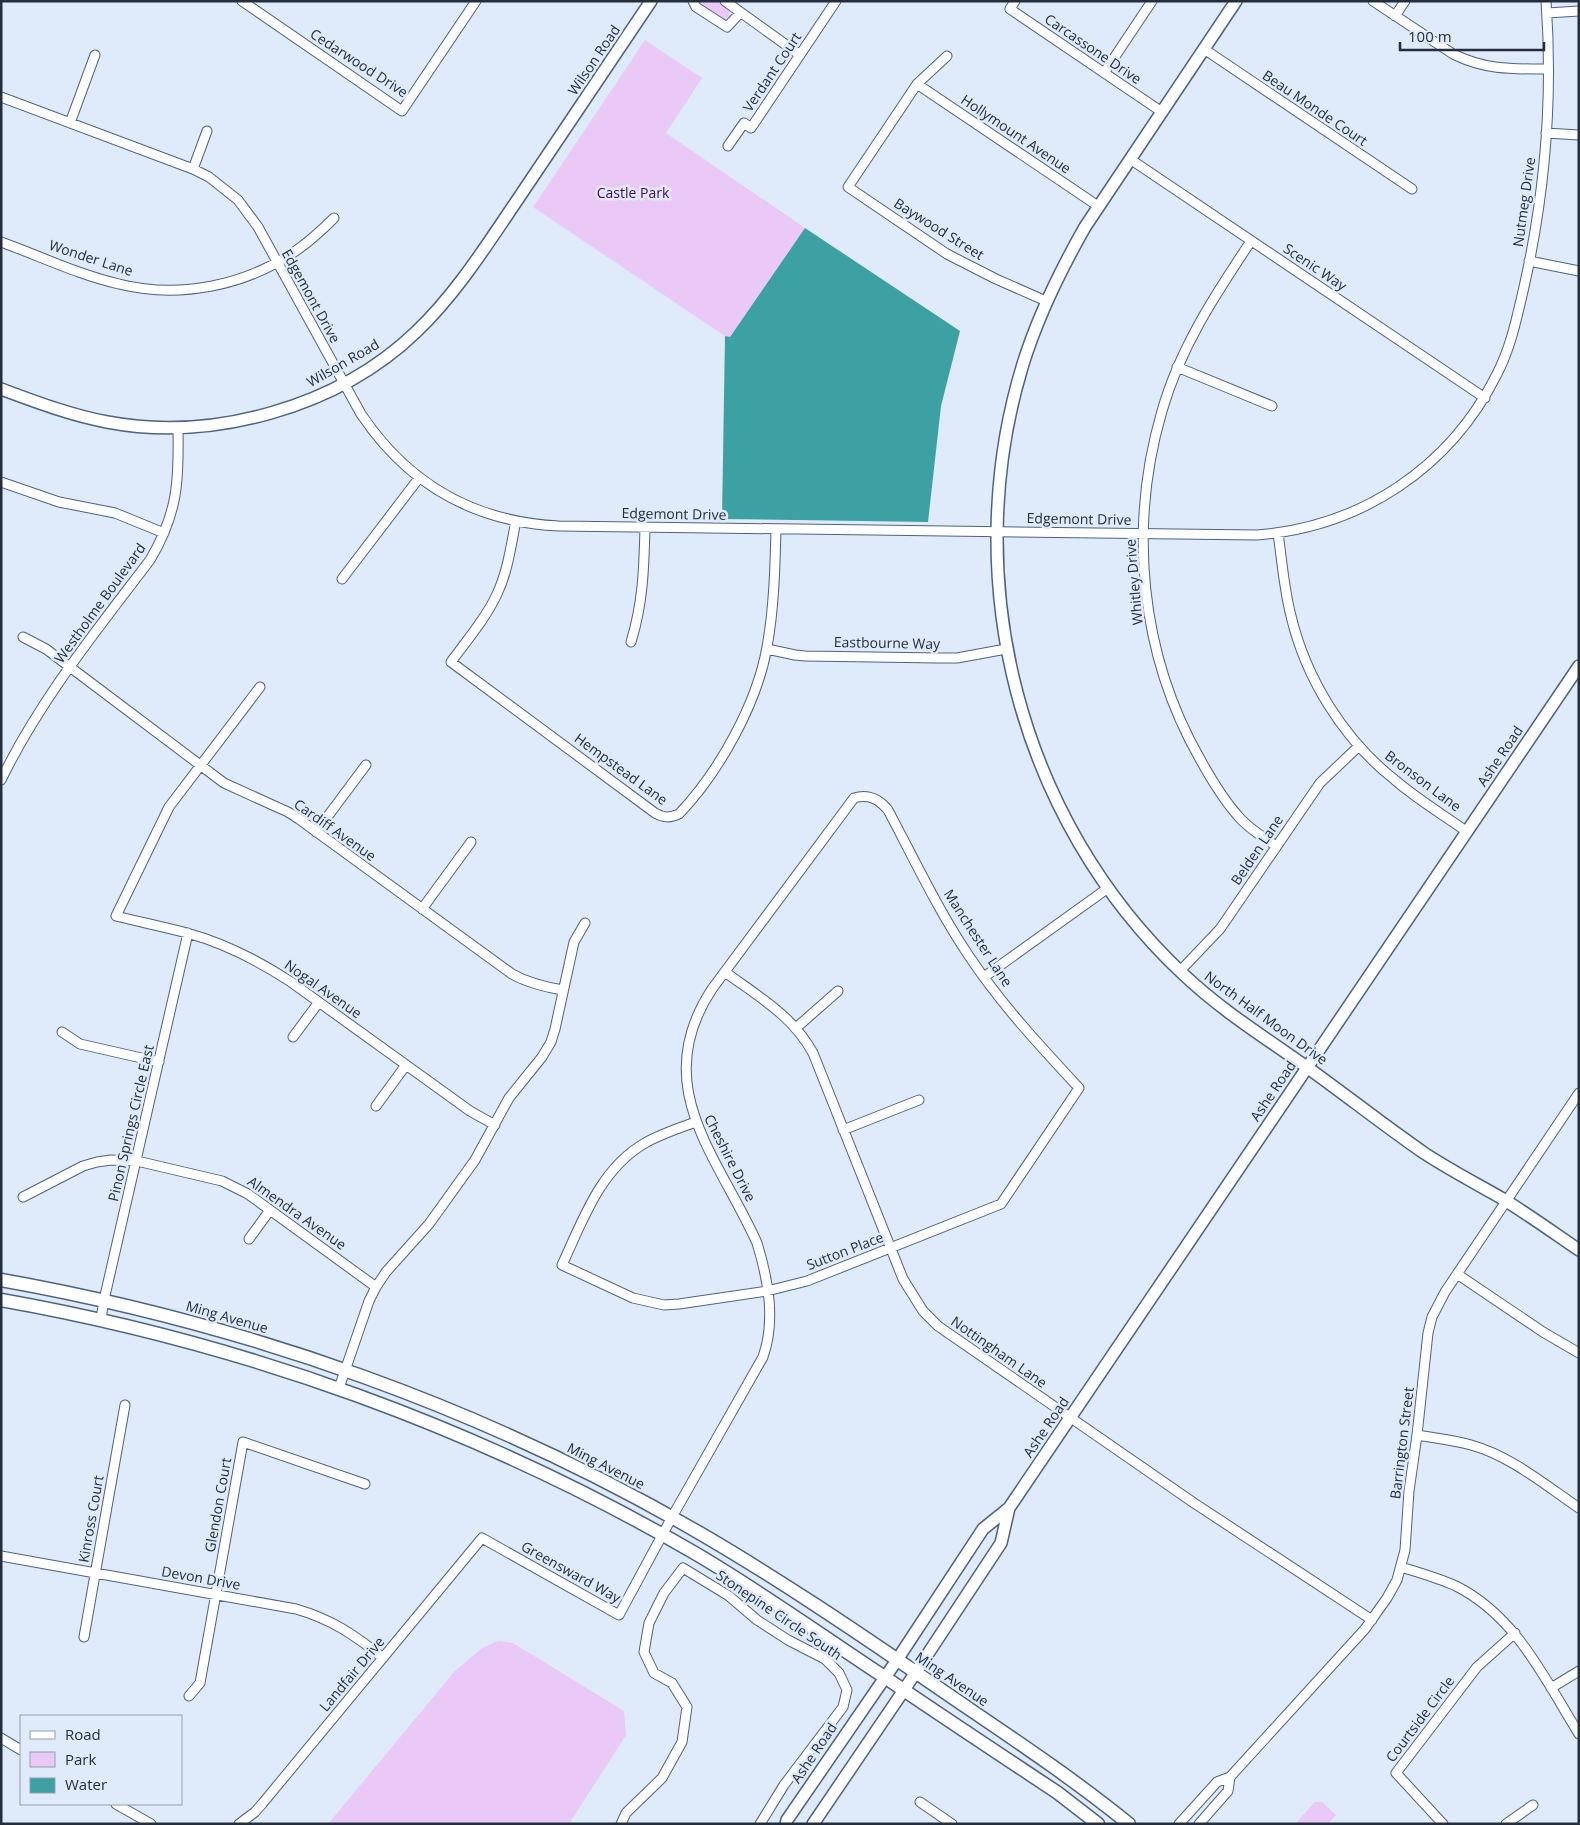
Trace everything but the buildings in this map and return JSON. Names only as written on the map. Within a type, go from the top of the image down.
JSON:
[{"type":"main road","name":"Ming Avenue","points":[[1,1280],[104,1300],[240,1336],[345,1369],[430,1401],[534,1446],[608,1482],[672,1517],[766,1573],[1068,1776],[1129,1824]]},
{"type":"main road","points":[[1,1300],[101,1319],[231,1353],[340,1388],[429,1423],[524,1464],[598,1500],[757,1591],[1058,1794],[1098,1824]]},
{"type":"main road","points":[[1085,1814],[1102,1824]]},
{"type":"street","name":"Cedarwood Drive","points":[[242,1],[402,111],[476,1]]},
{"type":"street","name":"Wilson Road","points":[[1,389],[54,409],[85,418],[140,427],[178,428],[232,423],[262,416],[316,397],[372,367],[397,349],[439,309],[476,261],[651,1]]},
{"type":"street","points":[[693,1],[696,7],[727,27],[740,13]]},
{"type":"street","points":[[725,1],[800,55]]},
{"type":"street","name":"Verdant Court","points":[[728,146],[744,123],[751,128],[836,1]]},
{"type":"street","points":[[1104,73],[1152,1]]},
{"type":"street","name":"North Half Moon Drive","points":[[1236,1],[1098,206],[1064,264],[1046,301],[1023,362],[1008,423],[1001,464],[996,532],[997,577],[1006,649],[1018,701],[1046,779],[1077,839],[1108,888],[1141,929],[1180,971],[1218,1005],[1251,1030],[1307,1067],[1426,1154],[1506,1201],[1579,1250]]},
{"type":"street","points":[[1373,1],[1466,61],[1496,68],[1548,69]]},
{"type":"street","points":[[1395,16],[1404,1]]},
{"type":"street","name":"Nutmeg Drive","points":[[1485,398],[1507,352],[1515,326],[1539,205],[1546,133],[1548,69],[1546,1]]},
{"type":"street","name":"Carcassone Drive","points":[[1012,5],[1104,73],[1162,112]]},
{"type":"street","points":[[1547,13],[1579,11]]},
{"type":"street","name":"Beau Monde Court","points":[[1204,49],[1412,189]]},
{"type":"street","points":[[70,123],[96,55]]},
{"type":"street","points":[[917,84],[947,56]]},
{"type":"street","name":"Baywood Street","points":[[917,84],[848,187],[948,254],[996,279],[1046,301]]},
{"type":"street","name":"Hollymount Avenue","points":[[917,84],[1098,206]]},
{"type":"street","name":"Edgemont Drive","points":[[1,97],[192,169],[224,188],[238,200],[258,227],[344,383],[373,431],[400,462],[419,478],[457,502],[484,513],[516,521],[559,526],[1143,534],[1257,535],[1278,533],[1301,530],[1333,520],[1371,503],[1394,490],[1415,475],[1447,446],[1485,398]]},
{"type":"street","points":[[192,169],[207,131]]},
{"type":"street","points":[[1546,133],[1579,135]]},
{"type":"street","name":"Scenic Way","points":[[1130,159],[1485,398]]},
{"type":"street","name":"Wonder Lane","points":[[1,242],[120,285],[151,289],[186,290],[208,287],[253,274],[277,262],[314,237],[334,218]]},
{"type":"street","name":"Whitley Drive","points":[[1252,241],[1206,310],[1178,367],[1162,410],[1154,440],[1146,487],[1143,534],[1144,568],[1152,630],[1159,661],[1180,720],[1202,762],[1227,802],[1250,828],[1276,846]]},
{"type":"street","points":[[1529,261],[1579,271]]},
{"type":"street","points":[[1178,367],[1272,406]]},
{"type":"street","name":"Westholme Boulevard","points":[[1,780],[43,704],[150,560],[164,533],[176,492],[179,471],[178,428]]},
{"type":"street","points":[[342,579],[419,478]]},
{"type":"street","points":[[1,482],[59,502],[115,513],[164,533]]},
{"type":"street","name":"Hempstead Lane","points":[[516,521],[505,573],[498,592],[451,662],[661,816],[672,817],[679,814],[720,760],[746,713],[756,687],[767,649],[774,596],[776,529]]},
{"type":"street","points":[[631,642],[642,600],[645,527]]},
{"type":"street","name":"Bronson Lane","points":[[1278,533],[1286,590],[1299,643],[1321,693],[1359,746],[1393,779],[1466,831]]},
{"type":"street","name":"Cardiff Avenue","points":[[23,637],[46,649],[224,783],[288,812],[512,974],[538,986],[563,990]]},
{"type":"street","name":"Eastbourne Way","points":[[767,649],[805,656],[939,658],[956,658],[1006,649]]},
{"type":"street","name":"Ashe Road","points":[[786,1824],[983,1529],[1009,1508],[1579,666]]},
{"type":"street","points":[[200,766],[260,687]]},
{"type":"street","name":"Belden Lane","points":[[1180,971],[1220,929],[1320,782],[1359,746]]},
{"type":"street","points":[[316,832],[366,765]]},
{"type":"street","name":"Nogal Avenue","points":[[200,766],[169,807],[116,916],[188,933],[218,943],[262,964],[291,982],[470,1111],[495,1125]]},
{"type":"street","name":"Cheshire Drive","points":[[662,1535],[763,1357],[770,1330],[770,1315],[762,1258],[757,1243],[696,1122],[690,1104],[686,1067],[688,1046],[698,1013],[725,972],[850,802],[854,798],[868,796]]},
{"type":"street","name":"Manchester Lane","points":[[868,796],[882,803],[888,810],[948,922],[984,977],[1035,1041],[1079,1088]]},
{"type":"street","points":[[422,909],[471,842]]},
{"type":"street","points":[[984,977],[1108,888]]},
{"type":"street","points":[[340,1388],[369,1301],[376,1287],[386,1272],[429,1224],[475,1160],[509,1098],[542,1057],[550,1042],[555,1029],[574,942],[585,923]]},
{"type":"street","name":"Pinon Springs Circle East","points":[[101,1319],[188,933]]},
{"type":"street","name":"Nottingham Lane","points":[[725,972],[787,1017],[813,1053],[903,1279],[923,1311],[938,1326],[1070,1418],[1194,1503],[1372,1620]]},
{"type":"street","points":[[796,1027],[838,991]]},
{"type":"street","points":[[293,1037],[319,1002]]},
{"type":"street","points":[[62,1032],[80,1044],[159,1062]]},
{"type":"street","points":[[376,1106],[406,1065]]},
{"type":"street","name":"Sutton Place","points":[[696,1122],[646,1142],[618,1164],[596,1193],[562,1265],[633,1298],[664,1305],[767,1292],[807,1281],[1001,1204],[1079,1088]]},
{"type":"street","name":"Barrington Street","points":[[1179,1824],[1217,1782],[1230,1777],[1372,1620],[1387,1598],[1401,1567],[1405,1550],[1409,1491],[1428,1333],[1438,1303],[1579,1093]]},
{"type":"street","points":[[843,1130],[918,1100]]},
{"type":"street","name":"Almendra Avenue","points":[[23,1198],[83,1166],[111,1160],[137,1161],[222,1181],[242,1190],[376,1287]]},
{"type":"street","points":[[248,1239],[270,1210]]},
{"type":"street","points":[[1457,1274],[1579,1353]]},
{"type":"street","name":"Kinross Court","points":[[84,1637],[125,1405]]},
{"type":"street","points":[[1417,1435],[1451,1440],[1492,1452],[1519,1467],[1579,1508]]},
{"type":"street","name":"Glendon Court","points":[[189,1696],[200,1683],[243,1442],[365,1484]]},
{"type":"street","name":"Ashe Road","points":[[813,1824],[1001,1543],[1009,1508]]},
{"type":"street","name":"Greensward Way","points":[[482,1538],[619,1614],[662,1535]]},
{"type":"street","name":"Landfair Drive","points":[[238,1824],[255,1812],[262,1804],[482,1538]]},
{"type":"street","name":"Devon Drive","points":[[1,1556],[296,1609],[314,1614],[349,1631],[383,1658]]},
{"type":"street","points":[[1401,1567],[1438,1578],[1472,1595],[1490,1608],[1515,1634],[1579,1734]]},
{"type":"street","name":"Stonepine Circle South","points":[[621,1824],[626,1813],[662,1778],[682,1742],[687,1707],[672,1683],[654,1673],[644,1652],[649,1623],[664,1593],[683,1568],[729,1596],[757,1620],[788,1640],[825,1660],[839,1673],[847,1690],[843,1706],[784,1785],[760,1824]]},
{"type":"street","name":"Courtside Circle","points":[[1443,1824],[1396,1773],[1477,1667],[1515,1634]]},
{"type":"street","points":[[1551,1688],[1579,1671]]},
{"type":"street","points":[[1,1738],[20,1749]]},
{"type":"street","name":"Barrington Street","points":[[1199,1824],[1228,1791],[1230,1777]]},
{"type":"street","points":[[920,1802],[952,1824]]},
{"type":"street","points":[[118,1805],[152,1824]]},
{"type":"street","points":[[1507,1823],[1533,1805]]},
{"type":"green space","points":[[694,1],[719,1],[729,8],[729,17],[724,20]]},
{"type":"green space","name":"Castle Park","points":[[645,40],[702,78],[666,133],[805,228],[729,338],[533,207]]},
{"type":"green space","points":[[498,1641],[513,1643],[624,1711],[626,1735],[569,1824],[328,1824],[455,1671],[482,1648]]},
{"type":"green space","points":[[1315,1802],[1322,1802],[1336,1815],[1328,1824],[1295,1824]]},
{"type":"water","points":[[805,228],[960,331],[941,406],[928,522],[722,519],[725,336],[730,337]]}]
